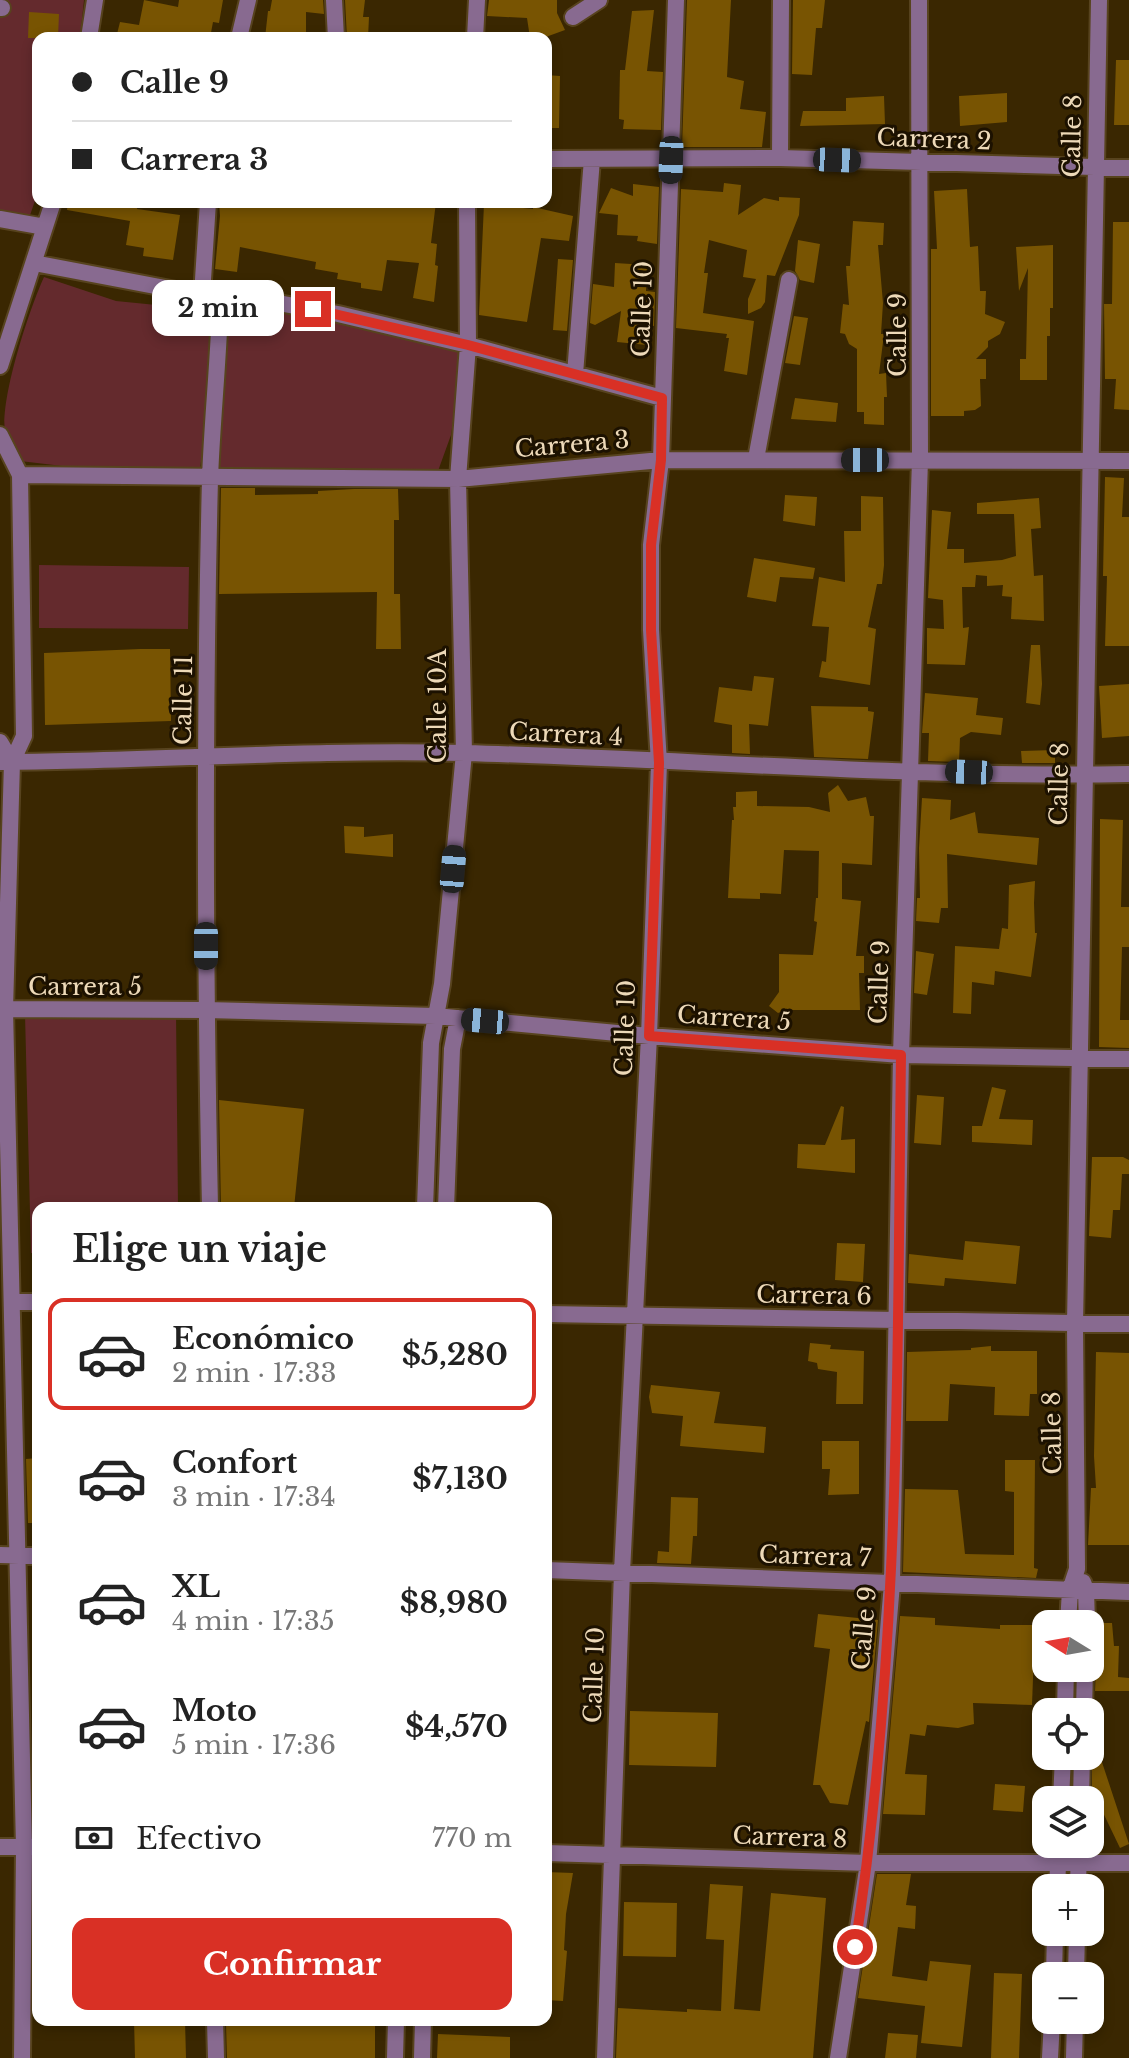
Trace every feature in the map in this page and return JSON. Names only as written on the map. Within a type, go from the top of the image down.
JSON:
[{"type":"street","points":[[90,32],[95,0]]},
{"type":"street","points":[[240,32],[248,0]]},
{"type":"street","points":[[334,0],[336,32]]},
{"type":"street","points":[[475,32],[477,0]]},
{"type":"street","points":[[573,17],[599,0]]},
{"type":"street","name":"Calle 10","points":[[605,2058],[622,1572],[649,1036],[659,763],[651,630],[651,545],[661,460],[676,0]]},
{"type":"street","points":[[780,158],[781,0]]},
{"type":"street","name":"Calle 9","points":[[838,2058],[868,1863],[892,1584],[901,1055],[920,460],[919,0]]},
{"type":"street","name":"Calle 8","points":[[1083,1610],[1077,1569],[1075,1324],[1099,0]]},
{"type":"street","name":"Carrera 2","points":[[552,159],[780,158],[1129,168]]},
{"type":"street","points":[[575,374],[592,159]]},
{"type":"street","points":[[0,366],[51,208]]},
{"type":"street","points":[[202,295],[208,208]]},
{"type":"street","name":"Calle 10A","points":[[425,1202],[431,1043],[442,984],[464,753],[458,479],[468,345],[467,208]]},
{"type":"street","points":[[0,219],[45,227]]},
{"type":"street","name":"Carrera 3","points":[[34,263],[202,295],[262,300],[338,314],[468,345],[662,398]]},
{"type":"street","points":[[756,459],[789,280]]},
{"type":"street","name":"Calle 11","points":[[202,295],[220,309],[210,475],[206,755],[210,1202]]},
{"type":"street","points":[[0,435],[20,475],[24,736],[6,762]]},
{"type":"street","name":"Carrera 3","points":[[20,475],[458,479],[661,460],[1129,461]]},
{"type":"street","points":[[0,742],[6,762],[3,1009],[12,1302],[8,1555],[31,1847],[22,2058]]},
{"type":"street","name":"Carrera 4","points":[[6,762],[206,755],[464,753],[912,771],[1129,774]]},
{"type":"street","name":"Carrera 5","points":[[3,1009],[435,1016],[901,1055],[1129,1059]]},
{"type":"street","points":[[446,1202],[452,1049],[458,1018]]},
{"type":"street","points":[[12,1302],[32,1302]]},
{"type":"street","name":"Carrera 6","points":[[552,1314],[1129,1324]]},
{"type":"street","points":[[8,1555],[32,1556]]},
{"type":"street","name":"Carrera 7","points":[[552,1570],[1129,1592]]},
{"type":"street","name":"Calle 8","points":[[1072,1610],[1078,1590]]},
{"type":"street","points":[[0,1847],[31,1847]]},
{"type":"street","name":"Carrera 8","points":[[552,1853],[868,1863],[1129,1863]]},
{"type":"street","points":[[1058,1858],[1058,1874]]},
{"type":"street","points":[[1079,1858],[1079,1874]]},
{"type":"street","points":[[215,2026],[216,2058]]},
{"type":"street","points":[[395,2058],[396,2026]]},
{"type":"street","points":[[422,2058],[423,2026]]},
{"type":"street","points":[[1050,2058],[1051,2034]]},
{"type":"street","points":[[1074,2058],[1075,2034]]},
{"type":"shaded area","points":[[0,0],[84,0],[81,32],[32,32],[32,208],[28,221],[0,213]]},
{"type":"shaded area","points":[[44,277],[116,301],[217,311],[209,418],[200,467],[105,471],[20,461],[5,433],[7,398],[24,332]]},
{"type":"shaded area","points":[[222,305],[333,318],[464,348],[451,435],[438,471],[316,474],[215,469]]},
{"type":"shaded area","points":[[39,565],[189,567],[188,629],[39,628]]},
{"type":"shaded area","points":[[176,1011],[178,1202],[32,1202],[31,1253],[25,1014]]},
{"type":"building","points":[[144,0],[178,7],[179,0],[223,0],[219,23],[213,22],[211,32],[118,32],[120,22],[139,25]]},
{"type":"building","points":[[272,0],[323,0],[324,14],[306,12],[306,32],[266,32]]},
{"type":"building","points":[[345,0],[365,0],[363,17],[369,17],[368,32],[347,32]]},
{"type":"building","points":[[489,0],[557,0],[557,13],[565,30],[552,35],[552,32],[529,32],[527,18],[487,16]]},
{"type":"building","points":[[687,0],[731,0],[727,77],[744,81],[740,109],[766,112],[762,147],[682,147]]},
{"type":"building","points":[[793,0],[825,0],[822,28],[816,28],[812,75],[792,74]]},
{"type":"building","points":[[654,10],[647,71],[663,72],[661,130],[623,129],[624,120],[619,119],[620,70],[625,70],[632,11]]},
{"type":"building","points":[[29,12],[59,14],[58,32],[32,32],[32,38],[28,38]]},
{"type":"building","points":[[1116,60],[1129,60],[1129,125],[1114,125]]},
{"type":"building","points":[[552,75],[560,76],[559,128],[552,128]]},
{"type":"building","points":[[1007,93],[1007,122],[960,126],[959,96]]},
{"type":"building","points":[[884,96],[885,124],[800,126],[803,111],[846,111],[846,98]]},
{"type":"building","points":[[724,183],[741,185],[738,215],[764,198],[779,201],[779,197],[800,198],[799,215],[775,276],[767,275],[765,302],[761,308],[748,314],[748,299],[756,279],[743,277],[747,250],[709,240],[703,313],[754,321],[747,375],[724,371],[727,334],[676,328],[681,189],[723,192]]},
{"type":"building","points":[[633,184],[659,187],[657,244],[637,241],[638,236],[617,235],[618,215],[599,213],[611,188],[633,196]]},
{"type":"building","points":[[967,189],[970,247],[978,246],[980,291],[986,291],[985,314],[1005,322],[1000,334],[988,341],[988,347],[976,359],[986,359],[986,379],[980,379],[981,406],[964,411],[964,416],[931,416],[931,249],[937,249],[934,191]]},
{"type":"building","points":[[137,208],[180,215],[173,260],[143,256],[144,248],[126,245],[130,221],[67,210]]},
{"type":"building","points":[[219,208],[435,208],[431,243],[437,244],[434,302],[413,298],[419,263],[387,260],[382,291],[361,288],[361,283],[337,279],[338,273],[315,269],[316,262],[240,247],[237,272],[215,269]]},
{"type":"building","points":[[484,208],[537,208],[573,216],[569,241],[541,238],[527,322],[479,315]]},
{"type":"building","points":[[853,221],[884,223],[883,245],[878,245],[883,303],[881,334],[884,334],[879,374],[886,373],[887,397],[884,397],[884,425],[864,424],[864,412],[857,412],[857,349],[849,344],[845,334],[840,333],[843,304],[849,305],[846,266],[850,266]]},
{"type":"building","points":[[1113,222],[1129,222],[1129,410],[1114,409],[1116,379],[1105,379],[1104,304],[1112,304]]},
{"type":"building","points":[[798,240],[820,244],[814,283],[800,280],[795,271]]},
{"type":"building","points":[[1053,245],[1053,308],[1050,308],[1050,336],[1047,336],[1047,380],[1020,380],[1020,359],[1026,359],[1028,268],[1019,291],[1016,247]]},
{"type":"building","points":[[558,259],[573,260],[567,331],[553,330]]},
{"type":"building","points":[[615,263],[647,265],[646,291],[655,292],[654,326],[649,325],[647,345],[617,342],[621,311],[595,325],[590,323],[593,284],[614,287]]},
{"type":"building","points":[[794,316],[808,318],[800,365],[785,363]]},
{"type":"building","points":[[795,398],[838,403],[836,422],[791,419]]},
{"type":"building","points":[[1105,477],[1124,478],[1122,517],[1129,517],[1129,646],[1105,646]]},
{"type":"building","points":[[221,488],[255,488],[255,495],[398,489],[399,520],[394,520],[394,594],[400,594],[401,649],[376,649],[377,592],[219,594]]},
{"type":"building","points":[[785,495],[817,497],[815,526],[783,521]]},
{"type":"building","points":[[861,496],[883,497],[882,584],[877,584],[868,627],[876,629],[870,685],[819,677],[822,661],[826,662],[829,627],[812,626],[819,577],[845,582],[844,531],[861,531]]},
{"type":"building","points":[[1039,498],[1041,528],[1031,529],[1034,576],[1043,575],[1044,621],[1011,619],[1012,597],[1002,596],[1003,585],[987,586],[987,576],[976,575],[975,587],[962,587],[963,628],[969,627],[965,665],[927,664],[927,628],[944,629],[943,600],[928,598],[932,510],[951,512],[947,549],[964,549],[964,563],[1002,560],[1016,556],[1014,514],[977,514],[977,503]]},
{"type":"building","points":[[754,558],[815,568],[813,579],[780,577],[776,602],[747,597]]},
{"type":"building","points":[[1031,645],[1040,645],[1040,705],[1026,703]]},
{"type":"building","points":[[170,649],[171,721],[45,725],[44,653]]},
{"type":"building","points":[[754,676],[774,678],[768,726],[749,724],[750,754],[732,753],[732,725],[714,722],[719,687],[752,691]]},
{"type":"building","points":[[1129,684],[1129,736],[1102,738],[1099,686]]},
{"type":"building","points":[[925,693],[978,698],[976,715],[1003,718],[1001,735],[971,732],[960,738],[959,762],[928,761],[929,733],[922,733]]},
{"type":"building","points":[[811,706],[868,707],[868,711],[874,712],[868,759],[814,757]]},
{"type":"building","points":[[1055,750],[1055,763],[1022,763],[1021,751]]},
{"type":"building","points":[[838,785],[848,801],[866,797],[870,816],[874,816],[872,865],[842,863],[842,899],[861,901],[856,956],[864,956],[864,973],[859,973],[860,1010],[786,1010],[778,1013],[769,1006],[779,992],[779,954],[813,955],[819,851],[784,850],[781,894],[760,893],[760,899],[728,898],[736,792],[757,791],[757,806],[809,807],[830,812],[828,793]]},
{"type":"building","points":[[922,798],[951,800],[950,820],[975,812],[978,833],[1039,838],[1037,865],[947,854],[948,908],[941,908],[939,923],[916,921],[917,898],[920,898]]},
{"type":"building","points":[[1100,819],[1123,820],[1121,907],[1129,907],[1129,947],[1122,947],[1120,1020],[1129,1020],[1129,1048],[1099,1047]]},
{"type":"building","points":[[344,826],[364,827],[364,837],[393,834],[393,857],[345,853]]},
{"type":"building","points":[[1035,881],[1037,933],[1031,977],[995,971],[994,985],[972,982],[971,1014],[953,1013],[955,946],[999,949],[1002,928],[1008,929],[1009,885]]},
{"type":"building","points":[[916,951],[934,954],[927,995],[914,993]]},
{"type":"building","points":[[992,1087],[1006,1090],[999,1119],[1033,1120],[1032,1145],[972,1142],[972,1126],[982,1126]]},
{"type":"building","points":[[917,1095],[944,1097],[941,1145],[914,1143]]},
{"type":"building","points":[[219,1100],[304,1109],[295,1202],[221,1202]]},
{"type":"building","points":[[841,1106],[844,1107],[841,1140],[855,1139],[855,1173],[797,1168],[798,1144],[825,1145]]},
{"type":"building","points":[[1092,1157],[1123,1157],[1129,1160],[1129,1174],[1122,1174],[1120,1210],[1113,1210],[1111,1238],[1089,1236]]},
{"type":"building","points":[[965,1241],[1020,1246],[1016,1284],[945,1278],[944,1286],[908,1283],[909,1254],[963,1260]]},
{"type":"building","points":[[837,1243],[865,1244],[863,1282],[835,1280]]},
{"type":"building","points":[[810,1343],[831,1345],[830,1349],[864,1351],[863,1404],[836,1404],[837,1372],[818,1369],[817,1363],[808,1361]]},
{"type":"building","points":[[991,1346],[991,1351],[1037,1351],[1037,1394],[1030,1394],[1029,1416],[994,1415],[995,1387],[950,1384],[948,1421],[906,1421],[907,1352],[971,1350]]},
{"type":"building","points":[[1096,1352],[1129,1353],[1129,1545],[1088,1545],[1091,1488],[1096,1488]]},
{"type":"building","points":[[651,1385],[720,1392],[714,1423],[766,1427],[764,1453],[680,1446],[683,1416],[652,1413],[649,1397]]},
{"type":"building","points":[[822,1441],[859,1441],[859,1494],[828,1495],[830,1469],[822,1469]]},
{"type":"building","points":[[32,1458],[32,1523],[28,1523],[26,1459]]},
{"type":"building","points":[[1005,1460],[1035,1460],[1036,1578],[903,1572],[905,1489],[958,1490],[965,1554],[1014,1555],[1014,1492],[1005,1491]]},
{"type":"building","points":[[671,1497],[698,1498],[697,1536],[693,1536],[691,1564],[657,1563],[658,1551],[669,1552]]},
{"type":"building","points":[[818,1614],[878,1620],[869,1722],[866,1721],[848,1805],[830,1803],[820,1785],[813,1785],[830,1649],[814,1647]]},
{"type":"building","points":[[900,1616],[935,1618],[935,1625],[1000,1629],[1000,1625],[1032,1625],[1032,1705],[973,1703],[974,1724],[958,1728],[927,1725],[925,1736],[910,1734],[905,1774],[927,1775],[925,1815],[883,1814]]},
{"type":"building","points":[[1104,1623],[1112,1623],[1114,1646],[1119,1646],[1118,1677],[1129,1678],[1129,1691],[1095,1691],[1095,1682],[1104,1682]]},
{"type":"building","points":[[630,1711],[718,1713],[716,1767],[629,1765]]},
{"type":"building","points":[[1104,1768],[1129,1844],[1120,1848],[1104,1815],[1104,1786],[1092,1786],[1092,1770]]},
{"type":"building","points":[[995,1784],[1025,1786],[1023,1812],[993,1810]]},
{"type":"building","points":[[552,1872],[573,1873],[566,1914],[563,2001],[552,2000]]},
{"type":"building","points":[[877,1874],[911,1874],[906,1905],[916,1906],[915,1929],[898,1927],[892,1976],[927,1981],[930,1961],[971,1965],[962,2047],[921,2043],[925,2006],[858,1998]]},
{"type":"building","points":[[710,1884],[743,1886],[734,2009],[760,2011],[771,1893],[826,1898],[813,2058],[616,2058],[618,2008],[721,2011],[724,1940],[706,1939]]},
{"type":"building","points":[[624,1902],[677,1903],[676,1957],[623,1956]]},
{"type":"building","points":[[994,1973],[1022,1974],[1019,2058],[991,2058]]},
{"type":"building","points":[[134,2026],[185,2026],[186,2058],[135,2058]]},
{"type":"building","points":[[226,2026],[375,2026],[375,2058],[227,2058]]},
{"type":"building","points":[[888,2033],[918,2035],[916,2058],[885,2058]]},
{"type":"building","points":[[438,2034],[510,2037],[510,2058],[437,2058]]},
{"type":"route","points":[[313,309],[468,345],[662,398],[661,460],[651,545],[651,630],[659,763],[649,1036],[901,1055],[892,1584],[868,1863],[855,1947]]}]
